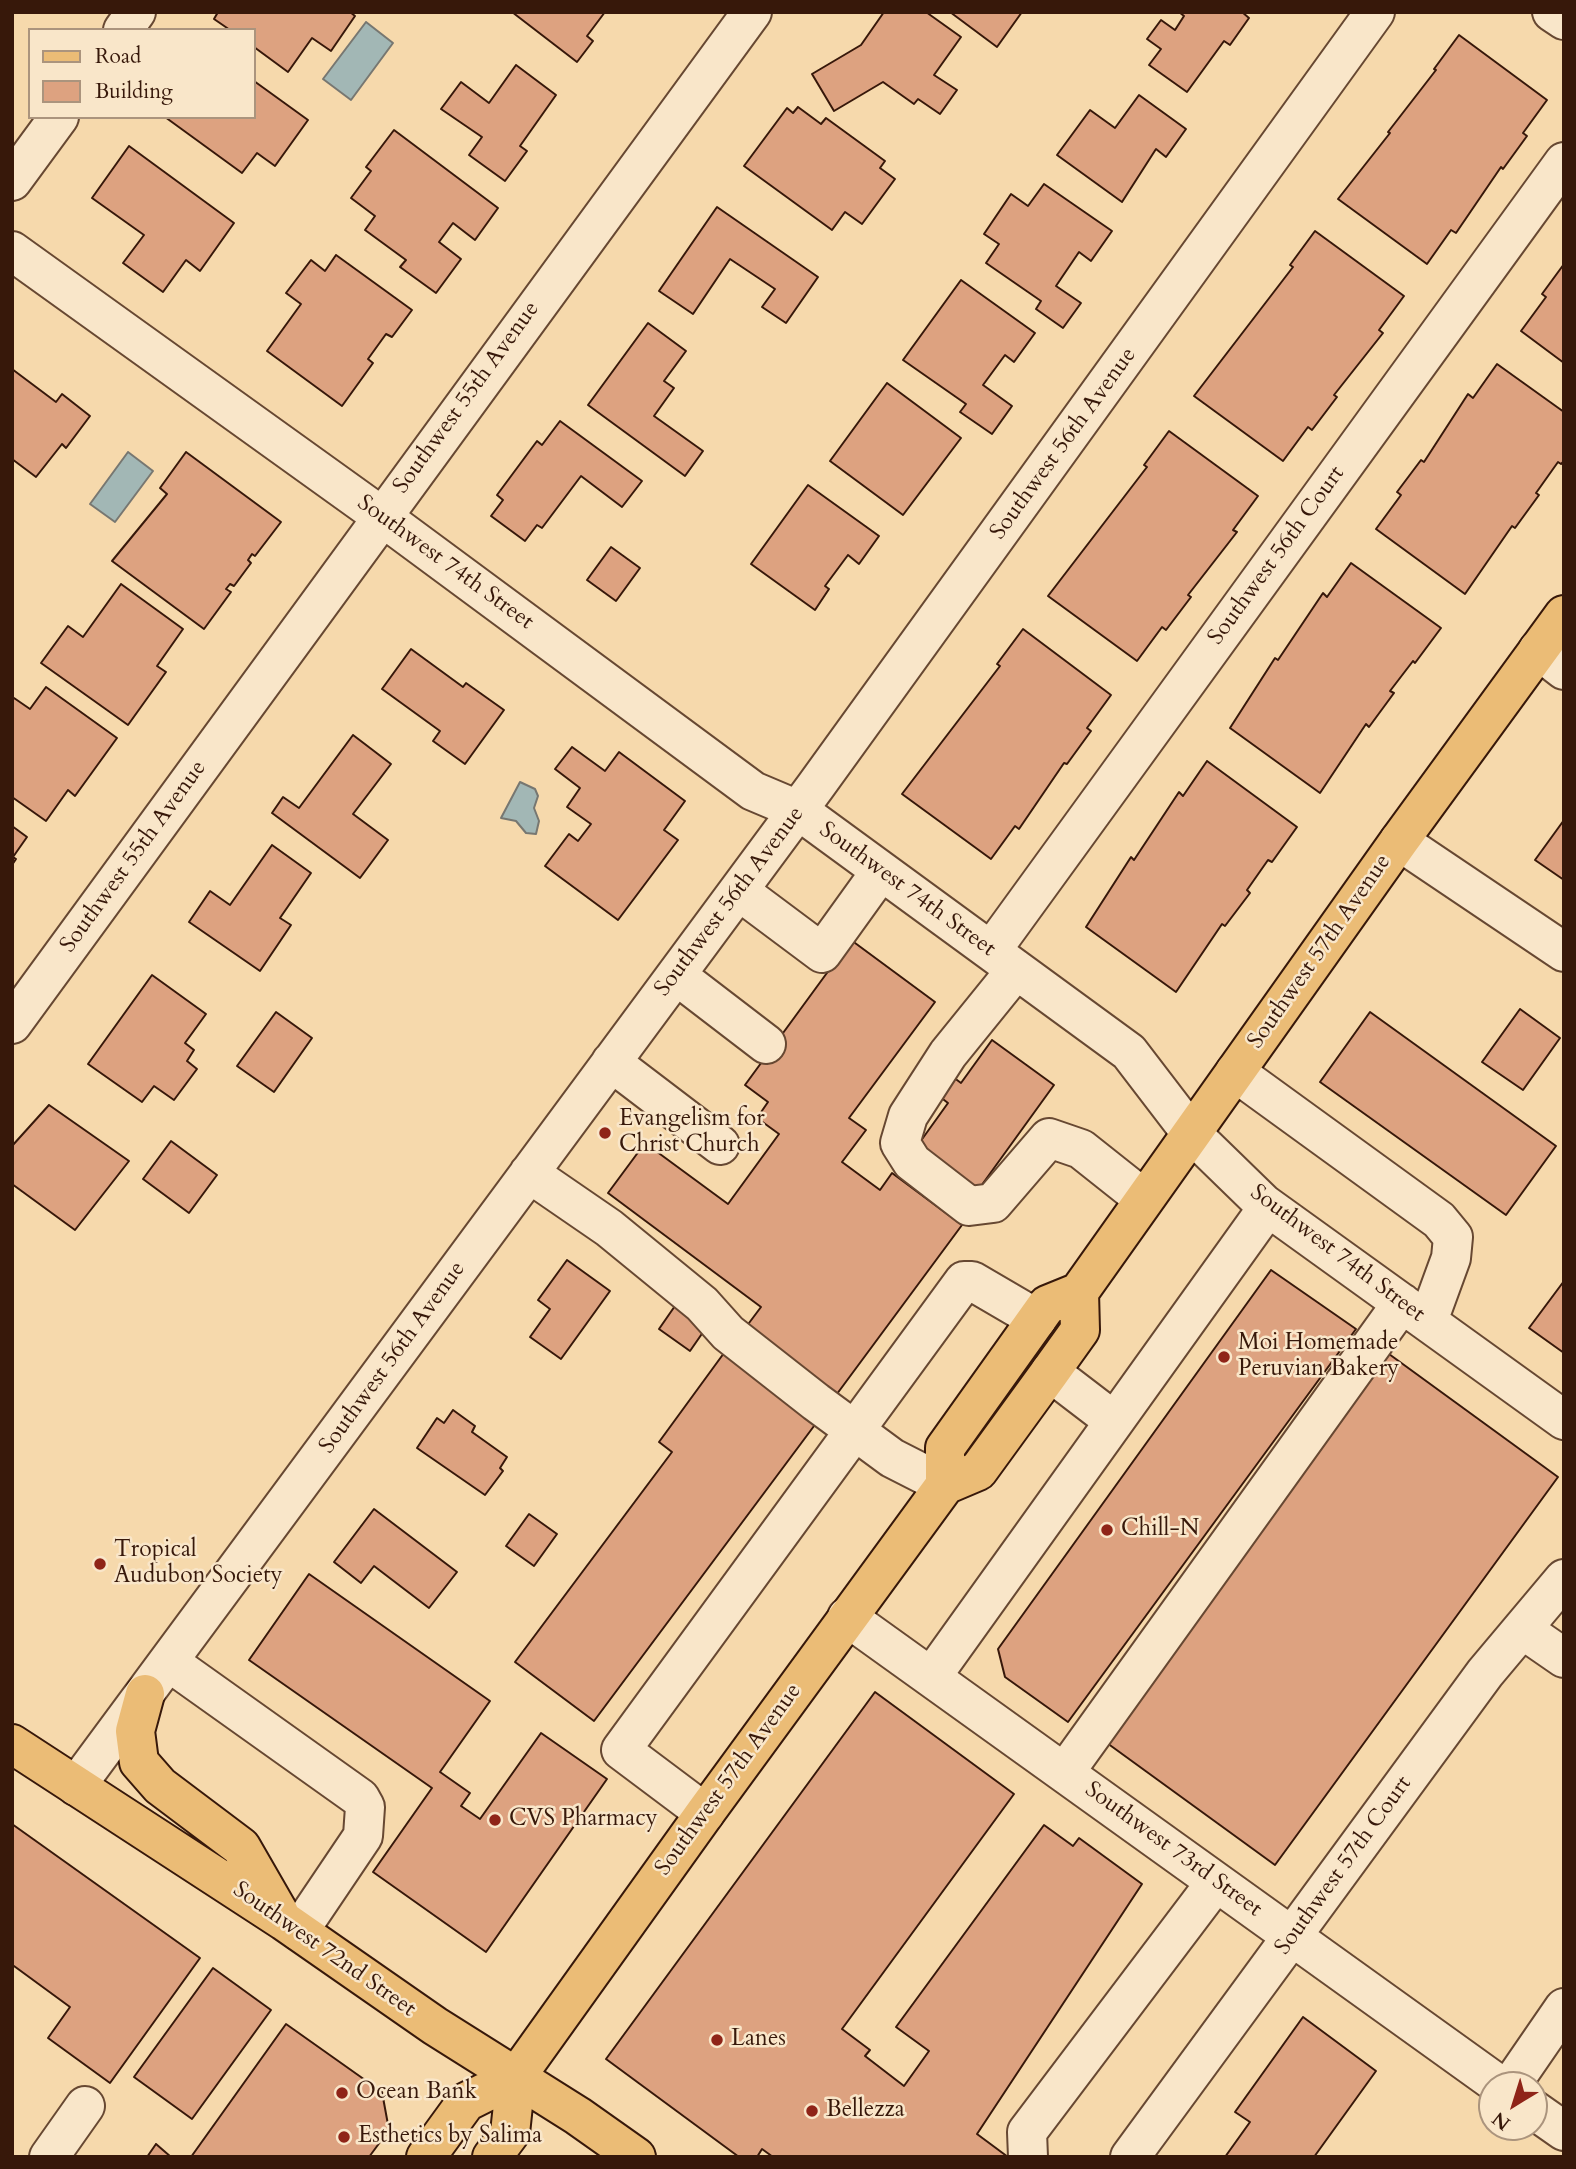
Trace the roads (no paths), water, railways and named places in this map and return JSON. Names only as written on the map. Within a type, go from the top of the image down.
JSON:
[{"type":"main road","name":"Southwest 57th Avenue","points":[[1079,1292],[1399,841],[1551,660],[1564,615]]},
{"type":"main road","points":[[1079,1292],[1080,1330],[978,1471],[945,1485],[945,1448],[1047,1305],[1079,1292]]},
{"type":"main road","name":"Southwest 57th Avenue","points":[[426,2157],[466,2102],[516,2077],[945,1485]]},
{"type":"main road","points":[[145,1694],[135,1731],[139,1762],[160,1786],[241,1847],[292,1926]]},
{"type":"main road","name":"Southwest 72nd Street","points":[[12,1744],[292,1926],[435,2026],[636,2157]]},
{"type":"main road","name":"Southwest 57th Avenue","points":[[492,2157],[510,2133],[516,2077]]},
{"type":"street","points":[[124,28],[136,12]]},
{"type":"street","name":"Southwest 55th Avenue","points":[[12,1024],[752,12]]},
{"type":"street","name":"Southwest 56th Avenue","points":[[76,1786],[739,891],[1375,12]]},
{"type":"street","points":[[1552,12],[1564,20]]},
{"type":"street","points":[[12,181],[58,119]]},
{"type":"street","name":"Southwest 56th Court","points":[[1144,1199],[1080,1149],[1049,1138],[993,1203],[969,1206],[912,1163],[900,1143],[908,1116],[1003,960],[1045,876],[1564,162]]},
{"type":"street","name":"Southwest 74th Street","points":[[12,251],[382,516],[753,791],[798,810],[1129,1052],[1191,1133],[1268,1208],[1564,1420]]},
{"type":"street","points":[[1399,841],[1564,952]]},
{"type":"street","points":[[739,891],[822,954],[881,872]]},
{"type":"street","points":[[676,975],[766,1044]]},
{"type":"street","points":[[611,1062],[720,1145]]},
{"type":"street","points":[[1065,1772],[1415,1312],[1451,1258],[1453,1237],[1439,1220],[1235,1072]]},
{"type":"street","points":[[529,1172],[609,1227],[702,1304],[728,1332],[854,1430],[892,1458],[945,1485]]},
{"type":"street","points":[[932,1676],[1268,1208]]},
{"type":"street","points":[[705,1813],[621,1750],[964,1281],[971,1281],[1037,1319]]},
{"type":"street","points":[[1050,1372],[1114,1421]]},
{"type":"street","name":"Southwest 57th Court","points":[[1130,2157],[1485,1673],[1564,1579]]},
{"type":"street","name":"Southwest 73rd Street","points":[[847,1617],[1480,2071]]},
{"type":"street","points":[[1522,1629],[1564,1658]]},
{"type":"street","points":[[169,1662],[360,1798],[365,1807],[363,1836],[292,1926]]},
{"type":"street","points":[[1028,2157],[1027,2133],[1216,1882]]},
{"type":"street","points":[[1521,2071],[1564,2008]]},
{"type":"street","points":[[1548,2073],[1564,2052]]},
{"type":"street","points":[[49,2157],[85,2106]]},
{"type":"street","points":[[1548,2120],[1564,2131]]},
{"type":"place","name":"Evangelism for Christ Church","points":[[605,1133]]},
{"type":"place","name":"Moi Homemade Peruvian Bakery","points":[[1224,1357]]},
{"type":"place","name":"Chill-N","points":[[1107,1530]]},
{"type":"place","name":"Tropical Audubon Society","points":[[100,1564]]},
{"type":"place","name":"CVS Pharmacy","points":[[495,1820]]},
{"type":"place","name":"Lanes","points":[[717,2040]]},
{"type":"place","name":"Ocean Bank","points":[[342,2093]]},
{"type":"place","name":"Bellezza","points":[[812,2111]]},
{"type":"place","name":"Esthetics by Salima","points":[[344,2137]]}]
